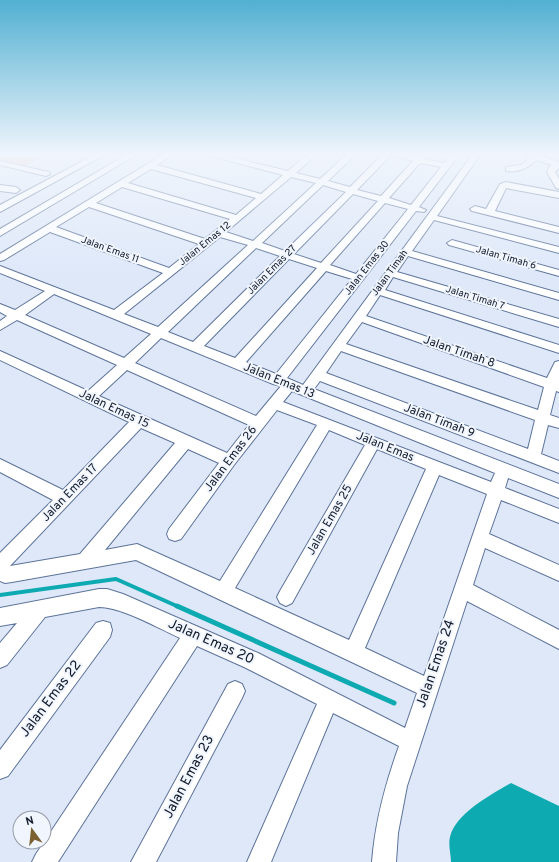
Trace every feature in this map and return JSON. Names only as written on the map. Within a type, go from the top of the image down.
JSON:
[{"type":"street","points":[[0,209],[20,195]]},
{"type":"street","points":[[0,233],[65,195]]},
{"type":"street","points":[[93,195],[99,197]]},
{"type":"street","points":[[0,258],[102,195]]},
{"type":"street","points":[[159,195],[237,218]]},
{"type":"street","points":[[257,195],[263,197]]},
{"type":"street","points":[[90,397],[307,195]]},
{"type":"street","name":"Jalan Emas 27","points":[[195,348],[347,195]]},
{"type":"street","points":[[366,195],[384,199],[433,215],[559,250]]},
{"type":"street","points":[[237,364],[387,195]]},
{"type":"street","name":"Jalan Emas 30","points":[[284,383],[359,278],[424,195]]},
{"type":"street","name":"Jalan Timah","points":[[305,392],[447,195]]},
{"type":"street","points":[[489,213],[498,195]]},
{"type":"street","name":"Jalan Emas 12","points":[[115,315],[125,310],[263,197]]},
{"type":"street","points":[[89,204],[206,243]]},
{"type":"street","points":[[475,210],[559,230]]},
{"type":"street","name":"Jalan Emas 11","points":[[49,228],[171,272]]},
{"type":"street","points":[[219,233],[359,278]]},
{"type":"street","name":"Jalan Timah 6","points":[[452,243],[559,273]]},
{"type":"street","points":[[406,252],[559,297]]},
{"type":"street","name":"Jalan Emas 13","points":[[0,269],[305,392],[559,491]]},
{"type":"street","name":"Jalan Timah 7","points":[[390,273],[559,323]]},
{"type":"street","points":[[0,326],[53,290]]},
{"type":"street","points":[[378,291],[559,349]]},
{"type":"street","points":[[0,308],[258,423]]},
{"type":"street","name":"Jalan Timah 8","points":[[359,317],[555,385]]},
{"type":"street","points":[[338,345],[559,423]]},
{"type":"street","name":"Jalan Emas 15","points":[[0,355],[139,421],[229,461]]},
{"type":"street","points":[[533,457],[543,418],[555,385],[559,365]]},
{"type":"street","name":"Jalan Timah 9","points":[[318,375],[559,467]]},
{"type":"street","name":"Jalan Emas 26","points":[[175,534],[229,461],[274,404],[284,383]]},
{"type":"street","name":"Jalan Emas","points":[[274,404],[326,423],[559,516]]},
{"type":"street","name":"Jalan Emas 17","points":[[0,565],[139,421]]},
{"type":"street","points":[[223,592],[326,423]]},
{"type":"street","points":[[86,560],[185,442]]},
{"type":"street","name":"Jalan Emas 25","points":[[286,597],[374,442]]},
{"type":"street","points":[[0,465],[64,498]]},
{"type":"street","points":[[353,652],[435,467]]},
{"type":"street","name":"Jalan Emas 24","points":[[384,862],[386,833],[396,786],[503,470]]},
{"type":"street","points":[[480,538],[559,574]]},
{"type":"street","points":[[0,571],[5,575],[137,552],[428,688]]},
{"type":"street","points":[[462,589],[559,640]]},
{"type":"street","name":"Jalan Emas 20","points":[[0,617],[107,598],[123,602],[251,660],[410,741]]},
{"type":"street","points":[[0,658],[40,609]]},
{"type":"street","name":"Jalan Emas 22","points":[[0,768],[103,630]]},
{"type":"street","points":[[44,862],[194,634]]},
{"type":"street","name":"Jalan Emas 23","points":[[143,862],[235,691]]},
{"type":"street","points":[[259,862],[329,699]]},
{"type":"water","points":[[511,783],[559,806],[559,862],[451,862],[449,840],[459,820],[475,806]]},
{"type":"waterway","points":[[0,595],[116,579],[179,607]]},
{"type":"waterway","points":[[177,606],[394,703]]}]
